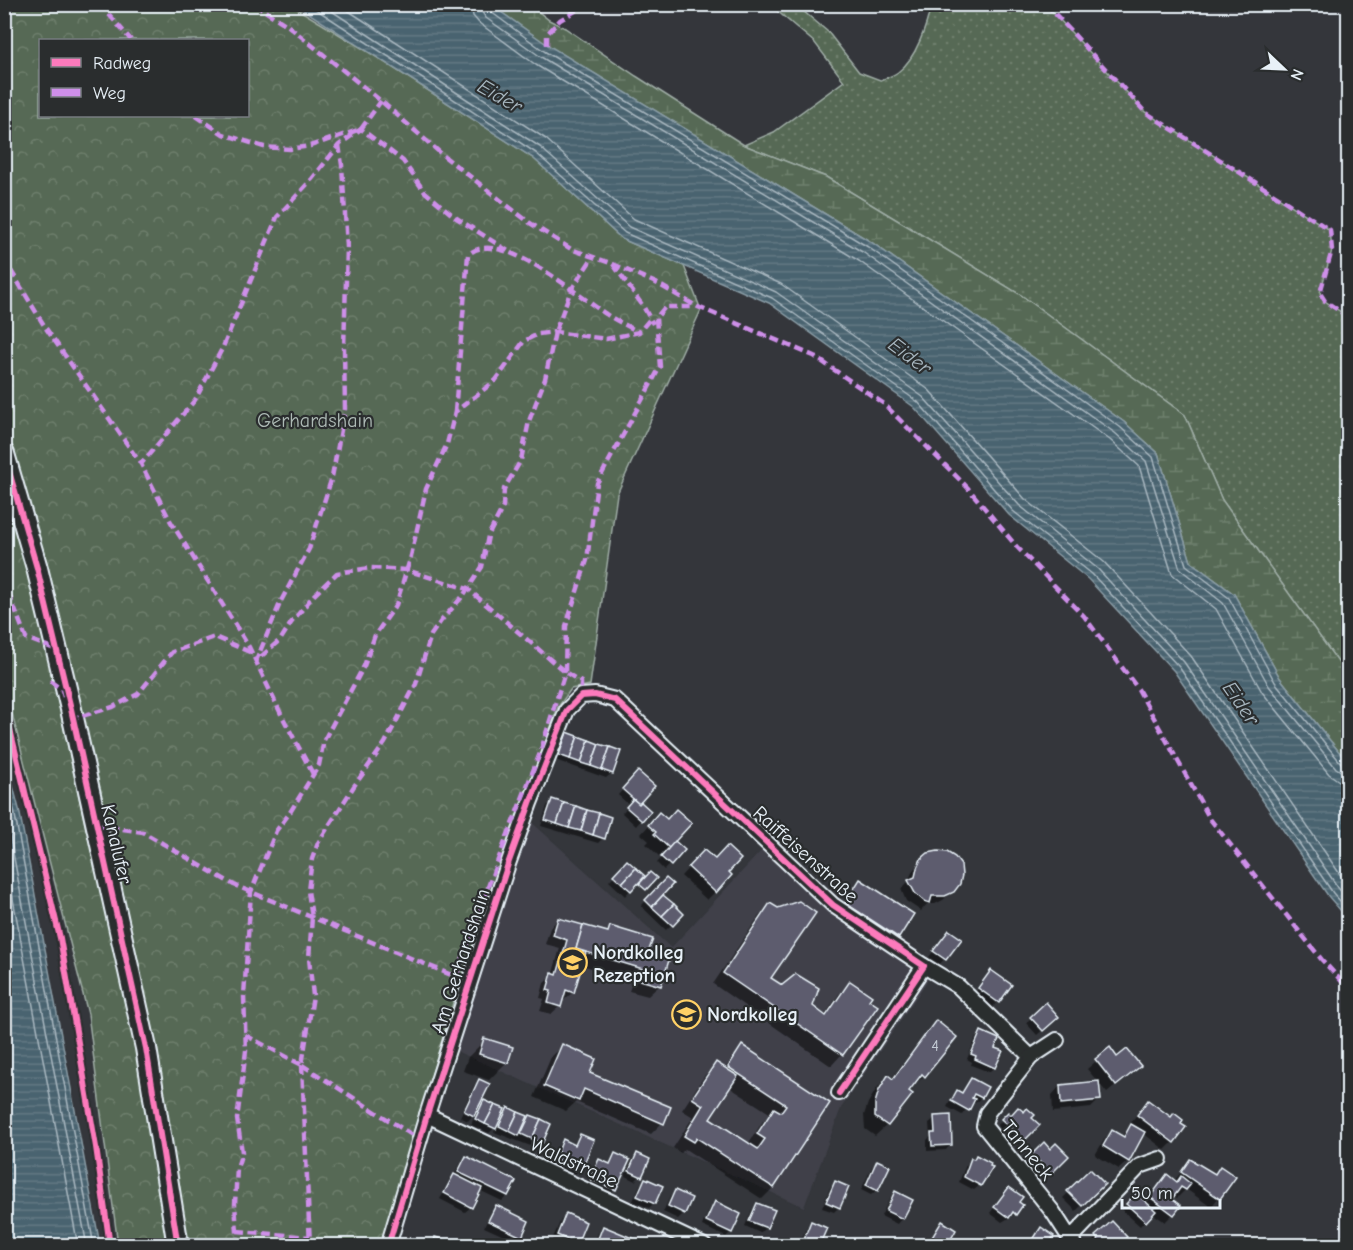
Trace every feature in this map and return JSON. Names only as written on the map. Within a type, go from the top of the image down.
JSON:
[{"type":"street","name":"Kanalufer","points":[[4,454],[67,689],[146,1048],[178,1245]]},
{"type":"street","name":"Raiffeisenstraße","points":[[581,696],[595,694],[615,700],[833,904],[924,966]]},
{"type":"street","name":"Am Gerhardshain","points":[[388,1245],[427,1115],[530,803],[567,710],[581,696]]},
{"type":"street","points":[[839,1093],[924,966],[959,987],[1031,1057]]},
{"type":"street","name":"Tanneck","points":[[1057,1040],[1031,1057],[987,1113],[984,1126],[1073,1242],[1140,1167],[1160,1159]]},
{"type":"street","name":"Waldstraße","points":[[427,1115],[704,1245]]},
{"type":"shaded area","name":"Nordkolleg","points":[[528,819],[671,948],[762,850],[830,907],[930,977],[841,1108],[804,1207],[454,1050]]},
{"type":"green space","name":"Gerhardshain","points":[[4,5],[291,5],[533,158],[622,239],[684,266],[701,310],[617,494],[590,685],[571,689],[558,707],[458,986],[381,1245],[118,1245],[88,1014],[5,686]],"holes":[[[55,688],[58,688],[90,828],[86,829]]]},
{"type":"green space","points":[[491,5],[530,5],[549,20],[565,28],[744,145],[826,177],[1021,295],[1185,415],[1222,500],[1348,676],[1348,763],[1280,678],[1234,594],[1191,562],[1158,453],[1124,422],[871,242],[547,45]]},
{"type":"green space","points":[[770,5],[796,5],[828,32],[859,72],[880,80],[896,73],[910,59],[924,32],[931,5],[1046,5],[1145,112],[1330,230],[1332,250],[1320,293],[1325,301],[1348,317],[1348,676],[1222,500],[1185,415],[1021,295],[826,177],[744,145],[774,132],[844,81],[815,43]]},
{"type":"water","name":"Eider","points":[[296,5],[491,5],[548,45],[871,242],[1124,422],[1158,453],[1191,562],[1234,594],[1280,678],[1348,763],[1348,919],[1329,897],[1174,671],[1088,579],[1009,515],[914,407],[769,303],[622,239],[533,158]]},
{"type":"water","points":[[4,752],[19,809],[100,1245],[5,1245]]},
{"type":"building","points":[[567,732],[578,736],[570,759],[559,755]]},
{"type":"building","points":[[578,736],[589,740],[581,763],[570,759]]},
{"type":"building","points":[[589,740],[599,744],[591,766],[581,763]]},
{"type":"building","points":[[599,744],[610,747],[602,770],[591,766]]},
{"type":"building","points":[[610,747],[621,751],[613,774],[602,770]]},
{"type":"building","points":[[638,771],[655,786],[639,804],[622,789]]},
{"type":"building","points":[[552,799],[564,803],[557,824],[545,820]]},
{"type":"building","points":[[633,799],[639,804],[641,802],[651,811],[642,821],[626,807]]},
{"type":"building","points":[[564,803],[576,806],[569,828],[557,824]]},
{"type":"building","points":[[576,806],[587,810],[581,831],[569,828]]},
{"type":"building","points":[[676,809],[692,823],[669,848],[648,825],[659,812],[667,819]]},
{"type":"building","points":[[587,810],[599,813],[593,835],[581,831]]},
{"type":"building","points":[[599,813],[611,817],[605,839],[593,835]]},
{"type":"building","points":[[675,841],[685,850],[671,866],[661,857]]},
{"type":"building","points":[[727,846],[741,859],[729,872],[732,875],[716,893],[688,867],[704,850],[715,859]]},
{"type":"building","points":[[947,852],[955,857],[961,865],[962,875],[960,884],[954,892],[945,896],[932,896],[930,903],[915,893],[908,880],[915,877],[921,859],[928,853]]},
{"type":"building","points":[[627,860],[636,868],[622,883],[613,875]]},
{"type":"building","points":[[636,868],[645,876],[631,891],[622,883]]},
{"type":"building","points":[[650,872],[657,878],[646,890],[639,884]]},
{"type":"building","points":[[666,878],[673,884],[652,907],[645,900]]},
{"type":"building","points":[[860,879],[914,914],[899,938],[845,903]]},
{"type":"building","points":[[663,895],[674,904],[662,916],[652,907]]},
{"type":"building","points":[[799,901],[816,913],[771,978],[782,985],[796,974],[819,988],[813,1006],[826,1016],[850,981],[872,996],[869,1000],[878,1006],[843,1055],[723,973],[770,903],[778,908]]},
{"type":"building","points":[[674,904],[684,914],[673,926],[662,916]]},
{"type":"building","name":"Nordkolleg Rezeption","points":[[558,918],[583,925],[576,949],[586,952],[574,993],[566,990],[561,1007],[548,1003],[551,991],[547,990],[552,973],[557,975],[567,940],[553,935]]},
{"type":"building","points":[[583,925],[608,932],[610,926],[653,939],[649,950],[670,957],[661,986],[640,980],[643,969],[576,949]]},
{"type":"building","points":[[949,930],[962,939],[946,960],[933,951]]},
{"type":"building","points":[[991,970],[1012,985],[999,1003],[978,988]]},
{"type":"building","points":[[1046,1002],[1059,1017],[1043,1031],[1030,1017]]},
{"type":"building","points":[[936,1020],[957,1037],[925,1077],[922,1074],[909,1091],[913,1094],[888,1126],[875,1117],[875,1103],[879,1090],[888,1075],[893,1079]]},
{"type":"building","points":[[981,1031],[999,1039],[995,1048],[1003,1051],[995,1068],[975,1059],[976,1056],[971,1054]]},
{"type":"building","points":[[484,1038],[513,1047],[508,1063],[479,1054]]},
{"type":"building","points":[[562,1044],[596,1059],[590,1073],[671,1107],[664,1124],[584,1089],[579,1101],[544,1086]]},
{"type":"building","points":[[742,1045],[830,1103],[774,1188],[697,1138],[694,1142],[684,1136],[703,1105],[692,1098],[716,1062],[738,1076],[710,1118],[758,1149],[765,1139],[757,1134],[774,1108],[781,1112],[786,1105],[728,1067]]},
{"type":"building","points":[[1110,1047],[1117,1057],[1127,1049],[1141,1066],[1116,1086],[1095,1059]]},
{"type":"building","points":[[971,1078],[988,1087],[982,1098],[974,1094],[972,1098],[975,1099],[969,1111],[951,1101],[957,1090],[962,1093]]},
{"type":"building","points":[[479,1079],[490,1084],[474,1116],[464,1111]]},
{"type":"building","points":[[1099,1081],[1101,1100],[1061,1104],[1060,1085]]},
{"type":"building","points":[[484,1100],[495,1105],[485,1124],[475,1119]]},
{"type":"building","points":[[1148,1100],[1171,1117],[1174,1113],[1183,1120],[1181,1124],[1186,1127],[1174,1143],[1137,1115]]},
{"type":"building","points":[[495,1105],[505,1109],[496,1129],[485,1124]]},
{"type":"building","points":[[508,1107],[518,1112],[509,1131],[499,1126]]},
{"type":"building","points":[[1018,1107],[1024,1112],[1027,1108],[1035,1115],[1032,1118],[1040,1125],[1024,1141],[1001,1119],[1008,1112],[1011,1115]]},
{"type":"building","points":[[518,1112],[528,1116],[519,1136],[509,1131]]},
{"type":"building","points":[[530,1115],[541,1119],[532,1139],[521,1134]]},
{"type":"building","points":[[951,1115],[952,1145],[932,1146],[931,1133],[935,1133],[934,1116]]},
{"type":"building","points":[[541,1119],[551,1124],[542,1144],[532,1139]]},
{"type":"building","points":[[1131,1124],[1145,1132],[1129,1162],[1103,1146],[1112,1130],[1124,1137]]},
{"type":"building","points":[[580,1134],[594,1140],[581,1171],[555,1159],[563,1139],[575,1145]]},
{"type":"building","points":[[1044,1142],[1050,1149],[1056,1143],[1069,1156],[1051,1174],[1032,1154]]},
{"type":"building","points":[[615,1153],[630,1160],[616,1190],[590,1179],[599,1159],[610,1164]]},
{"type":"building","points":[[637,1153],[650,1159],[642,1177],[629,1171]]},
{"type":"building","points":[[976,1155],[991,1163],[990,1166],[993,1167],[981,1186],[964,1177],[971,1158],[974,1159]]},
{"type":"building","points":[[466,1156],[516,1181],[508,1196],[458,1172]]},
{"type":"building","points":[[1190,1159],[1215,1174],[1220,1166],[1236,1177],[1220,1199],[1181,1172]]},
{"type":"building","points":[[877,1160],[890,1166],[878,1191],[866,1185]]},
{"type":"building","points":[[1090,1169],[1105,1184],[1082,1206],[1067,1191]]},
{"type":"building","points":[[454,1174],[482,1188],[472,1208],[444,1193]]},
{"type":"building","points":[[1167,1174],[1177,1182],[1181,1176],[1191,1184],[1186,1190],[1181,1187],[1172,1199],[1181,1206],[1174,1215],[1150,1197]]},
{"type":"building","points":[[645,1178],[663,1186],[655,1204],[637,1196]]},
{"type":"building","points":[[835,1181],[849,1187],[840,1208],[826,1202]]},
{"type":"building","points":[[1009,1187],[1023,1197],[1019,1202],[1023,1205],[1016,1215],[1013,1212],[1009,1218],[994,1207]]},
{"type":"building","points":[[675,1190],[692,1198],[685,1214],[668,1206]]},
{"type":"building","points":[[895,1191],[913,1200],[903,1219],[886,1211]]},
{"type":"building","points":[[1136,1193],[1156,1211],[1146,1222],[1126,1204]]},
{"type":"building","points":[[715,1201],[741,1214],[732,1233],[706,1221]]},
{"type":"building","points":[[757,1203],[775,1210],[767,1228],[749,1221]]},
{"type":"building","points":[[496,1205],[529,1221],[522,1237],[488,1221]]},
{"type":"building","points":[[566,1213],[586,1222],[577,1244],[557,1235]]},
{"type":"building","points":[[811,1221],[827,1228],[819,1246],[801,1246]]},
{"type":"building","points":[[942,1221],[956,1230],[947,1246],[942,1246],[931,1239]]},
{"type":"building","points":[[1112,1221],[1127,1237],[1117,1246],[1103,1246],[1095,1236]]},
{"type":"building","points":[[603,1226],[637,1240],[635,1246],[595,1246]]},
{"type":"building","points":[[1041,1227],[1054,1236],[1048,1246],[1029,1246]]},
{"type":"building","points":[[435,1237],[462,1246],[433,1246]]},
{"type":"marked path","points":[[100,4],[130,39]]},
{"type":"marked path","points":[[254,4],[287,25],[381,101],[445,157],[530,223],[571,249],[613,264],[656,283],[698,307],[814,356],[884,404],[967,487],[1017,547],[1084,616],[1138,689],[1210,819],[1322,960],[1348,988]]},
{"type":"marked path","points":[[547,45],[547,34],[560,20],[587,4]]},
{"type":"marked path","points":[[1046,4],[1145,112],[1330,230],[1332,250],[1320,293],[1325,301],[1348,317]]},
{"type":"marked path","points":[[198,117],[223,134],[264,147],[290,149],[310,146],[361,129],[381,101]]},
{"type":"marked path","points":[[313,774],[249,647],[171,522],[141,464],[195,400],[223,347],[277,217],[339,145],[361,129],[403,161],[424,191],[455,217],[508,251]]},
{"type":"marked path","points":[[339,145],[347,247],[345,409],[332,477],[309,549],[281,601],[256,661],[281,639],[314,595],[337,573],[370,568],[406,570],[468,589],[565,672],[581,682],[581,696]]},
{"type":"marked path","points":[[455,412],[468,255],[481,248],[498,249],[518,256],[558,280],[610,317],[639,332]]},
{"type":"marked path","points":[[245,1035],[302,1065],[313,996],[309,958],[312,917],[308,891],[312,859],[318,843],[354,786],[385,743],[416,684],[431,635],[463,596],[482,567],[488,536],[503,507],[504,489],[521,460],[529,421],[545,379],[555,332],[571,290],[593,257]]},
{"type":"marked path","points":[[4,259],[45,327],[141,464]]},
{"type":"marked path","points":[[613,264],[653,324]]},
{"type":"marked path","points":[[456,977],[494,870],[540,753],[565,672],[566,626],[587,560],[597,483],[660,367],[656,318],[665,307],[693,307]]},
{"type":"marked path","points":[[238,1246],[235,1204],[237,1168],[242,1152],[237,1119],[246,1051],[244,996],[251,892],[276,831],[319,765],[324,740],[364,666],[375,635],[396,605],[411,556],[426,489],[447,444],[455,412],[496,380],[524,341],[538,334],[555,332],[606,339],[639,332],[650,319]]},
{"type":"marked path","points":[[4,581],[26,638],[57,650]]},
{"type":"marked path","points":[[70,713],[78,717],[113,707],[138,694],[172,652],[215,637],[252,653]]},
{"type":"marked path","points":[[50,681],[62,690],[64,697]]},
{"type":"marked path","points":[[96,825],[143,832],[234,885],[461,979]]},
{"type":"marked path","points":[[302,1065],[310,1246]]},
{"type":"marked path","points":[[302,1065],[420,1140]]},
{"type":"marked path","points":[[237,1231],[310,1237]]},
{"type":"marked path","points":[[1345,1246],[1348,1236]]},
{"type":"cycle path","points":[[4,454],[37,568],[71,709],[146,1048],[178,1246]]},
{"type":"cycle path","points":[[388,1246],[427,1115],[508,864],[567,710],[581,696],[595,695],[615,700],[833,905],[924,966],[839,1093]]},
{"type":"cycle path","points":[[4,704],[60,938],[96,1147],[110,1246]]},
{"type":"place","name":"Nordkolleg Rezeption","points":[[572,963]]},
{"type":"place","name":"Nordkolleg","points":[[686,1014]]}]
